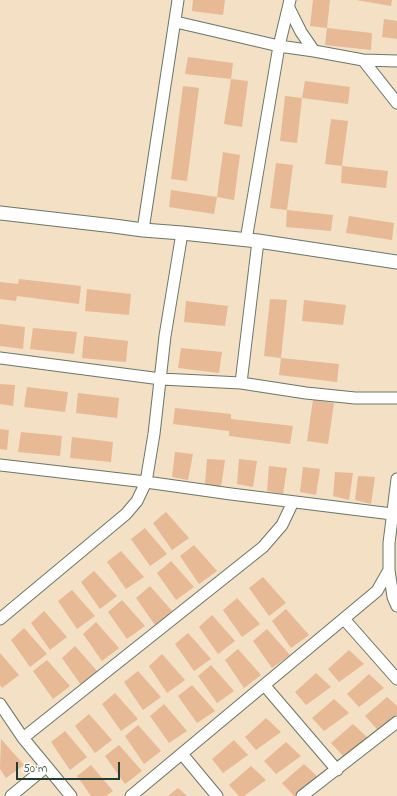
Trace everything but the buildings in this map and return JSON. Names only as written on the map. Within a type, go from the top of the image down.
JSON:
[{"type":"street","points":[[143,230],[176,22],[178,0]]},
{"type":"street","points":[[241,383],[252,240],[279,46],[290,4]]},
{"type":"street","points":[[290,4],[301,32],[314,50]]},
{"type":"street","points":[[176,22],[279,46],[314,50],[363,60],[397,61]]},
{"type":"street","points":[[363,60],[397,103]]},
{"type":"street","points":[[0,213],[143,230],[252,240],[397,262]]},
{"type":"street","points":[[0,619],[126,514],[136,501],[146,482],[161,379],[165,336],[182,233]]},
{"type":"street","points":[[0,358],[161,379],[241,383],[306,393],[355,398],[397,398]]},
{"type":"street","points":[[0,465],[146,482],[392,514]]},
{"type":"street","points":[[397,479],[389,542],[389,570],[393,597],[397,606]]},
{"type":"street","points":[[23,738],[263,546],[282,525],[293,502]]},
{"type":"street","points":[[131,796],[377,592],[389,570]]},
{"type":"street","points":[[344,619],[397,679]]},
{"type":"street","points":[[265,686],[337,770]]},
{"type":"street","points":[[0,704],[23,738],[71,796]]},
{"type":"street","points":[[302,796],[397,722]]},
{"type":"street","points":[[182,754],[217,796]]},
{"type":"street","points":[[11,796],[46,767]]}]
